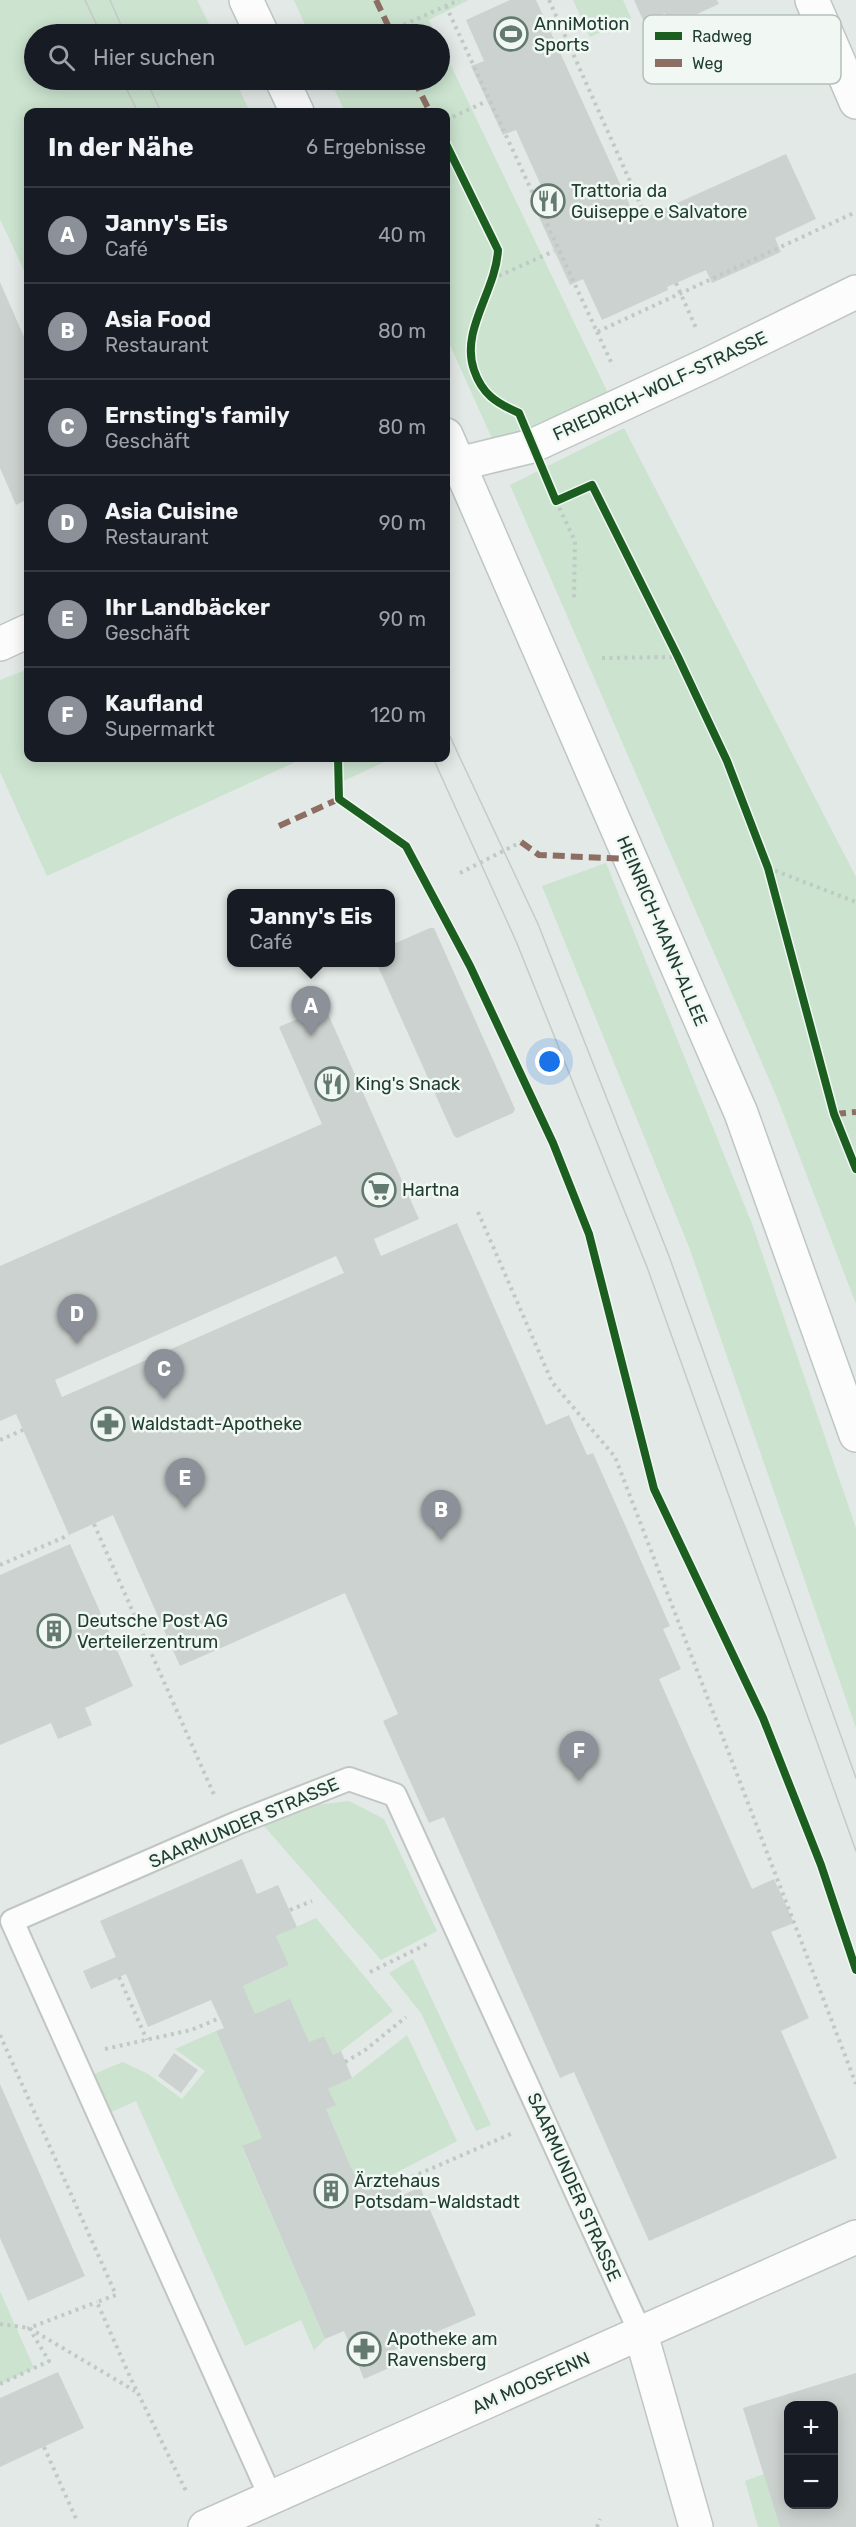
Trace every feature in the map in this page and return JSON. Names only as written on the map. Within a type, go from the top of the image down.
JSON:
[{"type":"street","points":[[246,0],[257,24]]},
{"type":"street","points":[[812,0],[818,15]]},
{"type":"street","points":[[841,67],[856,102]]},
{"type":"street","points":[[287,90],[295,108]]},
{"type":"street","name":"FRIEDRICH-WOLF-STRASSE","points":[[450,455],[532,446],[711,363],[856,292]]},
{"type":"street","name":"HEINRICH-MANN-ALLEE","points":[[450,455],[741,1113],[856,1436]]},
{"type":"street","points":[[0,644],[24,633]]},
{"type":"street","name":"AM MOOSFENN","points":[[205,2527],[856,2237]]},
{"type":"street","name":"SAARMUNDER STRASSE","points":[[640,2334],[696,2527]]},
{"type":"lane","name":"SAARMUNDER STRASSE","points":[[272,2498],[12,1921],[228,1827],[350,1779],[395,1795],[458,1929],[640,2334]]},
{"type":"path","points":[[406,24],[459,0]]},
{"type":"path","points":[[549,0],[646,217]]},
{"type":"path","points":[[446,6],[614,369]]},
{"type":"path","points":[[450,118],[487,101]]},
{"type":"path","points":[[597,332],[856,212]]},
{"type":"path","points":[[492,279],[554,251]]},
{"type":"path","points":[[675,284],[698,334]]},
{"type":"path","points":[[556,501],[575,541],[574,598]]},
{"type":"path","points":[[602,658],[678,657]]},
{"type":"path","points":[[460,873],[521,842]]},
{"type":"path","points":[[768,868],[856,902]]},
{"type":"path","points":[[478,1212],[552,1382],[615,1457],[856,2084]]},
{"type":"path","points":[[0,1440],[23,1430]]},
{"type":"path","points":[[94,1524],[228,1827]]},
{"type":"path","points":[[0,1565],[69,1535]]},
{"type":"path","points":[[290,1910],[312,1900]]},
{"type":"path","points":[[370,1972],[458,1929]]},
{"type":"path","points":[[119,1977],[147,2040]]},
{"type":"path","points":[[345,2062],[364,2051],[406,2017]]},
{"type":"path","points":[[72,2056],[191,2030],[220,2018]]},
{"type":"path","points":[[0,2035],[116,2295],[28,2328]]},
{"type":"path","points":[[398,2183],[543,2120]]},
{"type":"path","points":[[97,2302],[137,2392],[188,2496]]},
{"type":"path","points":[[0,2324],[28,2328],[137,2392]]},
{"type":"path","points":[[0,2384],[49,2361],[28,2328]]},
{"type":"path","points":[[44,2447],[77,2521]]},
{"type":"path","points":[[597,2527],[600,2519]]},
{"type":"green space","points":[[0,0],[197,0],[209,24],[24,24],[24,90],[240,90],[248,108],[24,108],[24,270],[0,219]]},
{"type":"green space","points":[[294,0],[469,0],[429,20],[431,24],[305,24]]},
{"type":"green space","points":[[573,0],[623,0],[631,18],[590,37]]},
{"type":"green space","points":[[450,64],[608,393],[494,443],[450,345],[450,108],[343,108],[335,90],[450,90]]},
{"type":"green space","points":[[624,428],[856,877],[856,1304],[776,1095],[510,485]]},
{"type":"green space","points":[[24,671],[24,762],[295,762],[47,876],[0,772],[0,680]]},
{"type":"green space","points":[[332,762],[384,762],[341,782]]},
{"type":"green space","points":[[606,863],[752,1224],[856,1528],[856,1728],[689,1247],[542,886]]},
{"type":"green space","points":[[349,1801],[384,1819],[437,1931],[381,1960],[264,1826],[315,1805]]},
{"type":"green space","points":[[316,1918],[393,2011],[333,2055],[324,2036],[309,2042],[255,2014],[243,1986],[289,1965],[276,1936]]},
{"type":"green space","points":[[413,1959],[491,2125],[476,2131],[421,2013],[389,1973]]},
{"type":"green space","points":[[216,2031],[262,2138],[242,2147],[325,2339],[314,2350],[301,2320],[245,2346],[136,2101],[109,2113],[94,2074],[123,2062],[148,2074],[182,2099],[205,2071],[175,2049]]},
{"type":"green space","points":[[407,2035],[457,2141],[394,2174],[360,2188],[326,2109],[335,2105],[328,2089],[352,2078]]},
{"type":"green space","points":[[0,2291],[34,2368],[0,2384]]},
{"type":"green space","points":[[764,2474],[780,2527],[758,2527],[745,2481]]},
{"type":"building","points":[[510,0],[536,0],[637,221],[786,154],[816,219],[775,238],[781,252],[712,283],[706,270],[602,320],[583,279],[570,285],[539,217],[552,210],[516,130],[503,135],[471,66],[484,61],[466,20]]},
{"type":"building","points":[[634,0],[717,0],[719,4],[695,15],[666,15],[665,13],[643,15],[643,20]]},
{"type":"building","points":[[0,282],[24,337],[24,501],[16,505],[0,468]]},
{"type":"building","points":[[434,928],[515,1109],[513,1113],[457,1138],[454,1136],[378,967],[395,967],[395,943]]},
{"type":"building","points":[[325,1007],[419,1219],[374,1239],[381,1256],[457,1223],[546,1425],[569,1415],[587,1455],[593,1453],[670,1626],[663,1629],[681,1669],[659,1679],[752,1889],[774,1879],[794,1923],[771,1932],[809,2018],[781,2031],[837,2158],[649,2241],[574,2072],[560,2078],[444,1817],[429,1823],[383,1721],[398,1714],[345,1593],[180,1666],[113,1515],[69,1535],[16,1414],[0,1421],[0,1266],[322,1124],[279,1027]],"holes":[[[336,1256],[344,1273],[62,1397],[55,1380]]]},
{"type":"building","name":"Deutsche Post AG Verteilerzentrum","points":[[70,1544],[133,1686],[85,1708],[92,1725],[58,1739],[51,1723],[0,1745],[0,1575]]},
{"type":"building","name":"Ärztehaus Potsdam-Waldstadt","points":[[242,1859],[257,1894],[278,1885],[297,1927],[276,1936],[289,1965],[243,1986],[255,2014],[290,1999],[309,2042],[324,2036],[333,2055],[341,2051],[352,2078],[328,2089],[336,2105],[326,2109],[360,2188],[394,2174],[403,2195],[420,2187],[476,2315],[392,2351],[398,2364],[364,2379],[344,2331],[325,2339],[242,2146],[262,2138],[216,2031],[224,2028],[211,2000],[148,2027],[126,1974],[91,1989],[83,1971],[116,1957],[100,1921]]},
{"type":"building","points":[[174,2053],[198,2070],[181,2093],[158,2076]]},
{"type":"building","points":[[0,2084],[85,2276],[28,2301],[0,2238]]},
{"type":"building","points":[[58,2372],[84,2428],[0,2467],[0,2398]]},
{"type":"building","points":[[856,2373],[856,2527],[780,2527],[743,2408]]},
{"type":"tram line","points":[[85,0],[96,24]]},
{"type":"tram line","points":[[110,0],[121,24]]},
{"type":"tram line","points":[[127,90],[136,108]]},
{"type":"tram line","points":[[151,90],[159,108]]},
{"type":"tram line","points":[[450,737],[538,924],[669,1256],[856,1778]]},
{"type":"tram line","points":[[435,762],[516,941],[647,1267],[856,1851]]},
{"type":"marked path","points":[[376,0],[387,24]]},
{"type":"marked path","points":[[419,90],[428,108]]},
{"type":"marked path","points":[[279,826],[339,799]]},
{"type":"marked path","points":[[521,842],[539,855],[631,859]]},
{"type":"marked path","points":[[834,1114],[856,1112]]},
{"type":"cycle path","points":[[450,152],[498,250],[496,265],[472,340],[471,355],[477,378],[491,397],[519,413],[556,501],[592,485],[678,657],[727,761],[768,868],[834,1114],[856,1169]]},
{"type":"cycle path","points":[[338,762],[339,799],[406,846],[470,966],[553,1143],[589,1234],[654,1489],[763,1718],[821,1865],[856,1970]]},
{"type":"place","name":"AnniMotion Sports","points":[[511,34]]},
{"type":"place","name":"Trattoria da Guiseppe e Salvatore","points":[[548,201]]},
{"type":"place","name":"Janny's Eis","points":[[311,1036]]},
{"type":"place","name":"King's Snack","points":[[332,1084]]},
{"type":"place","name":"Hartna","points":[[379,1190]]},
{"type":"place","name":"Asia Cuisine","points":[[77,1344]]},
{"type":"place","name":"Ernsting's family","points":[[164,1399]]},
{"type":"place","name":"Waldstadt-Apotheke","points":[[108,1424]]},
{"type":"place","name":"Ihr Landbäcker","points":[[185,1508]]},
{"type":"place","name":"Asia Food","points":[[441,1540]]},
{"type":"place","name":"Deutsche Post AG Verteilerzentrum","points":[[54,1631]]},
{"type":"place","name":"Kaufland","points":[[579,1781]]},
{"type":"place","name":"Ärztehaus Potsdam-Waldstadt","points":[[331,2191]]},
{"type":"place","name":"Apotheke am Ravensberg","points":[[364,2349]]}]
